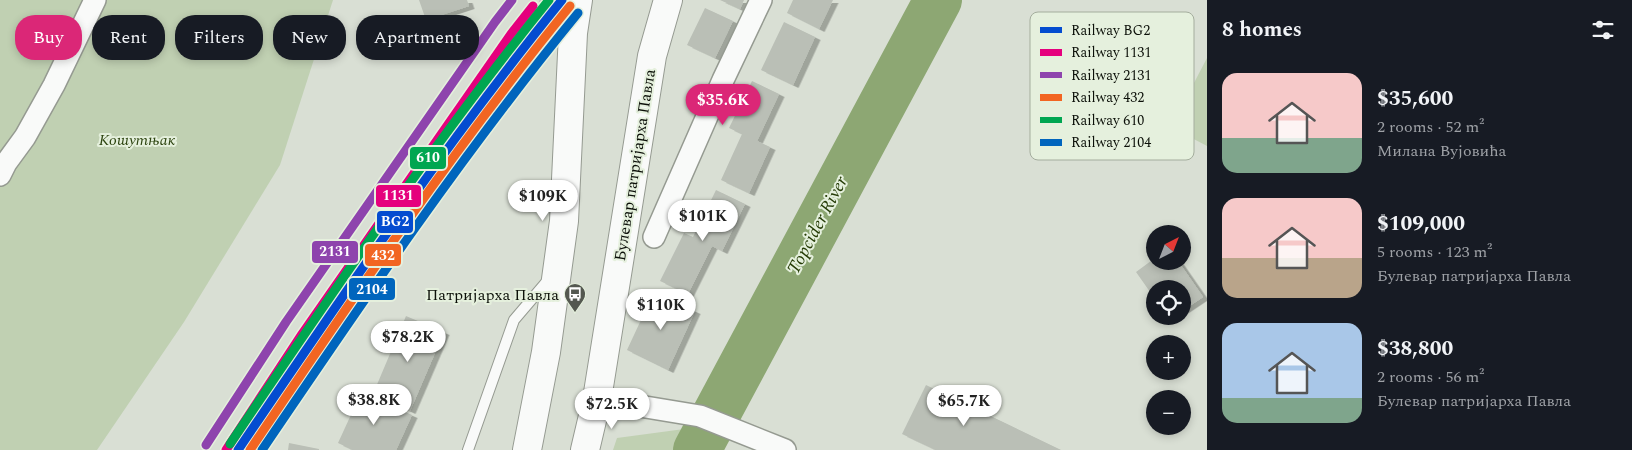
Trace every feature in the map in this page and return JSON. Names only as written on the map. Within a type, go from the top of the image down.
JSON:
[{"type":"main road","points":[[526,450],[538,397],[564,221],[572,43],[578,0]]},
{"type":"main road","name":"Булевар патријарха Павла","points":[[585,450],[597,399],[652,56],[668,0]]},
{"type":"street","points":[[0,176],[6,163],[25,137],[54,85],[95,0]]},
{"type":"street","points":[[654,237],[723,80],[761,0]]},
{"type":"street","points":[[597,399],[700,416],[786,450]]},
{"type":"lane","points":[[468,450],[514,320],[558,268]]},
{"type":"green space","name":"Кошутњак","points":[[0,0],[333,0],[328,15],[273,15],[273,60],[314,60],[280,165],[184,322],[97,450],[0,450]]},
{"type":"green space","points":[[1207,58],[1207,146],[1194,139],[1194,83]]},
{"type":"green space","points":[[699,427],[686,450],[613,450],[617,438]]},
{"type":"building","points":[[419,0],[467,0],[469,6],[441,15],[424,15]]},
{"type":"building","points":[[720,0],[744,0],[740,9]]},
{"type":"building","points":[[793,0],[833,0],[819,29],[787,13]]},
{"type":"building","points":[[705,8],[733,21],[715,58],[687,45]]},
{"type":"building","points":[[784,22],[815,37],[793,85],[761,70]]},
{"type":"building","points":[[752,81],[779,94],[757,141],[770,147],[749,193],[721,180],[742,134],[729,128]]},
{"type":"building","points":[[716,190],[745,204],[722,251],[712,246],[688,294],[660,281],[684,233],[693,237]]},
{"type":"building","points":[[1146,265],[1146,270],[1184,270],[1203,297],[1191,305],[1191,280],[1146,280],[1146,286],[1136,272]]},
{"type":"building","points":[[654,292],[695,311],[668,370],[627,350]]},
{"type":"building","points":[[406,316],[444,332],[410,411],[373,394]]},
{"type":"building","points":[[926,385],[1061,450],[936,450],[902,434]]},
{"type":"building","points":[[361,393],[412,415],[396,450],[353,450],[338,443]]},
{"type":"building","points":[[289,443],[319,449],[319,450],[288,450]]},
{"type":"waterway","name":"Topcider River","points":[[697,450],[938,0]]},
{"type":"rail line","name":"2131","points":[[206,445],[286,322],[512,0]]},
{"type":"rail line","name":"610","points":[[230,444],[424,163],[549,0]]},
{"type":"rail line","name":"BG2","points":[[238,450],[355,278],[435,165],[562,0]]},
{"type":"rail line","name":"1131","points":[[226,450],[302,334],[511,34],[533,6]]},
{"type":"rail line","name":"432","points":[[250,450],[365,281],[445,169],[485,114],[570,6]]},
{"type":"rail line","name":"2104","points":[[262,450],[415,228],[495,119],[578,13]]},
{"type":"place","name":"Патријарха Павла","points":[[575,313]]}]
